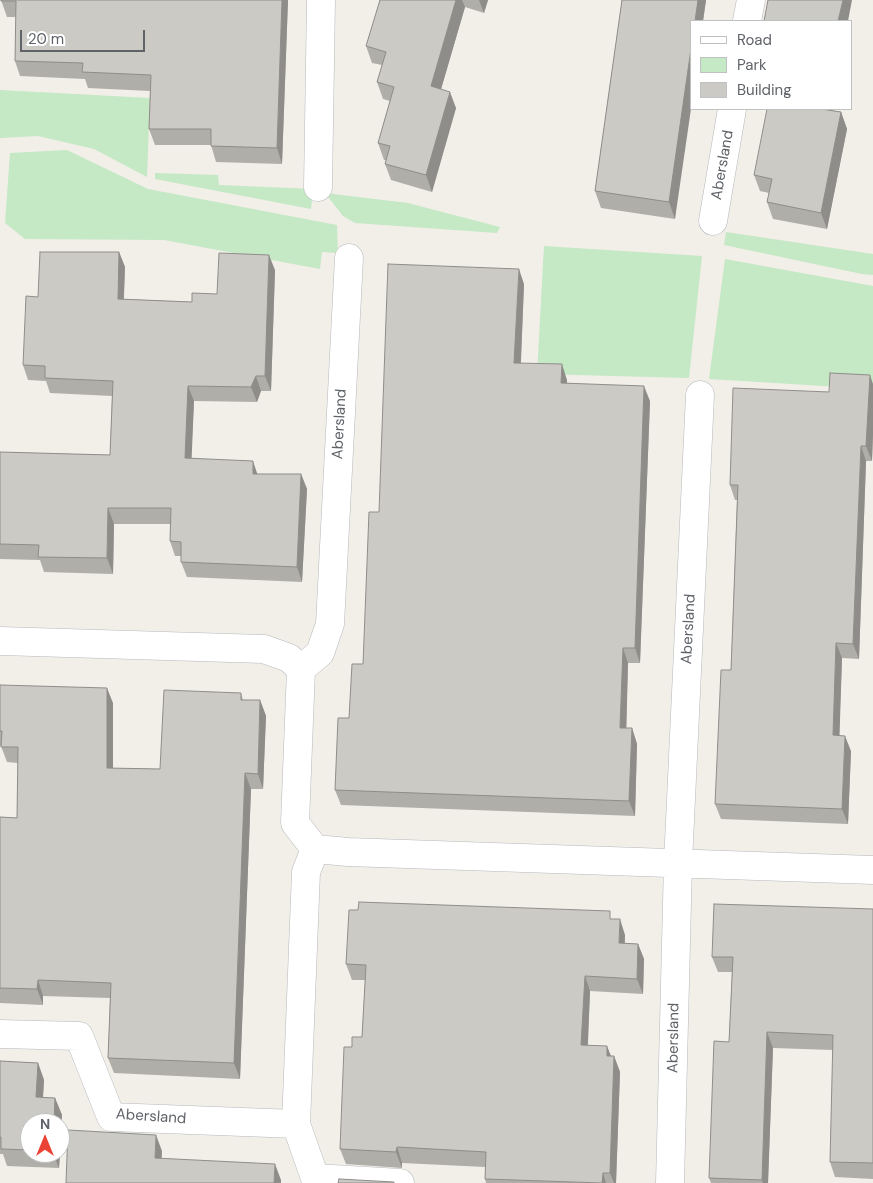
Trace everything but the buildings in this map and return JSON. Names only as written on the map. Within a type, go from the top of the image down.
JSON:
[{"type":"street","points":[[318,187],[321,0]]},
{"type":"street","points":[[747,20],[751,0]]},
{"type":"street","name":"Abersland","points":[[713,221],[732,110]]},
{"type":"street","name":"Abersland","points":[[300,669],[320,653],[330,624],[350,258]]},
{"type":"street","name":"Abersland","points":[[670,1183],[678,863],[700,395]]},
{"type":"street","points":[[0,641],[264,649],[289,658],[300,669],[295,823],[315,849],[348,852],[873,870]]},
{"type":"street","points":[[315,849],[306,872],[296,1124],[315,1178],[400,1183]]},
{"type":"street","name":"Abersland","points":[[0,1034],[79,1036],[111,1117],[296,1124]]},
{"type":"green space","points":[[0,90],[150,98],[147,177],[94,149],[38,136],[0,138]]},
{"type":"green space","points":[[67,150],[148,189],[337,225],[338,253],[322,252],[320,269],[164,240],[25,239],[5,223],[10,153]]},
{"type":"green space","points":[[155,173],[218,175],[219,185],[313,189],[311,209],[155,179]]},
{"type":"green space","points":[[325,193],[408,203],[500,227],[497,233],[355,223],[343,216]]},
{"type":"green space","points":[[726,232],[873,254],[873,275],[724,245]]},
{"type":"green space","points":[[544,246],[702,256],[689,378],[537,374]]},
{"type":"green space","points":[[725,259],[873,286],[873,389],[709,379]]}]
